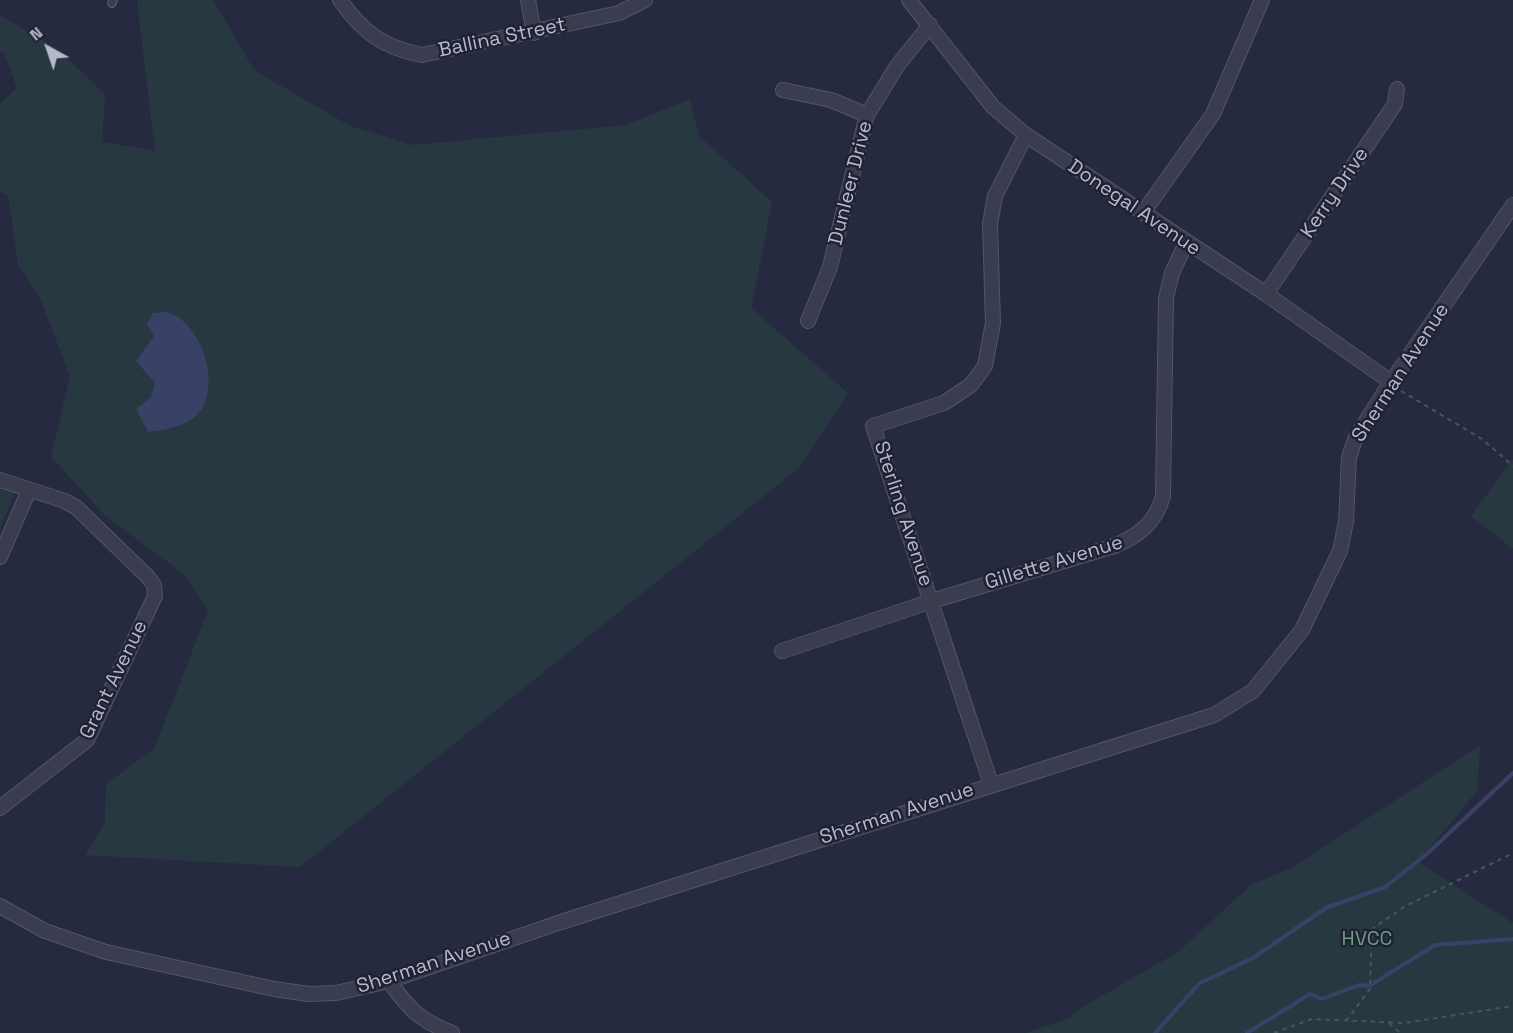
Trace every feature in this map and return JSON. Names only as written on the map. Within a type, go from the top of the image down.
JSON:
[{"type":"street","name":"Ballina Street","points":[[340,0],[348,12],[378,41],[403,52],[422,55],[534,33],[619,13],[645,0]]},
{"type":"street","points":[[528,0],[534,33]]},
{"type":"street","name":"Donegal Avenue","points":[[909,0],[993,106],[1026,135],[1266,294],[1390,382]]},
{"type":"street","points":[[1143,213],[1213,114],[1262,0]]},
{"type":"street","name":"Dunleer Drive","points":[[808,321],[830,267],[867,115],[897,66],[930,25]]},
{"type":"street","name":"Kerry Drive","points":[[1266,294],[1395,104],[1397,89]]},
{"type":"street","points":[[783,90],[831,100],[867,115]]},
{"type":"street","name":"Sterling Avenue","points":[[991,784],[873,426],[944,403],[971,385],[985,366],[993,323],[990,224],[995,196],[1002,177],[1026,135]]},
{"type":"street","name":"Sherman Avenue","points":[[0,906],[45,931],[106,952],[274,989],[309,994],[336,993],[388,981],[991,784],[1214,715],[1253,691],[1302,630],[1340,551],[1346,522],[1349,458],[1356,437],[1390,382],[1513,205]]},
{"type":"street","name":"Gillette Avenue","points":[[782,651],[932,601],[1114,546],[1132,538],[1153,521],[1159,512],[1163,496],[1166,298],[1172,273],[1186,243]]},
{"type":"street","points":[[0,480],[29,490],[0,557]]},
{"type":"street","name":"Grant Avenue","points":[[0,808],[87,740],[154,596],[154,585],[77,508],[65,501],[29,490]]},
{"type":"street","points":[[388,981],[410,1011],[429,1024],[452,1033]]},
{"type":"path","points":[[1390,382],[1407,397],[1482,439],[1513,466]]},
{"type":"path","points":[[1347,1021],[1370,989],[1372,929],[1404,907],[1513,854]]},
{"type":"path","points":[[1275,1033],[1312,1020],[1404,1023],[1513,1006]]},
{"type":"path","points":[[1388,1022],[1400,1033]]},
{"type":"green space","points":[[137,0],[213,0],[254,70],[350,126],[413,145],[626,125],[690,99],[699,136],[772,202],[751,308],[848,393],[799,468],[300,867],[85,855],[105,823],[106,784],[154,749],[208,611],[185,575],[106,516],[51,457],[70,376],[40,298],[18,264],[8,195],[0,191],[0,104],[17,88],[4,52],[0,51],[0,15],[56,48],[105,94],[102,142],[155,151]]},
{"type":"green space","points":[[1513,459],[1513,549],[1471,516]]},
{"type":"green space","points":[[0,489],[14,494],[0,527]]},
{"type":"green space","name":"HVCC","points":[[1480,745],[1477,791],[1418,862],[1513,923],[1513,1033],[1026,1033],[1071,1018],[1074,1012],[1178,952],[1252,884],[1292,868]]},
{"type":"water","points":[[167,312],[178,317],[196,337],[207,365],[208,393],[200,412],[187,422],[171,428],[148,432],[136,409],[151,397],[155,383],[136,361],[154,336],[147,325],[153,313]]},
{"type":"waterway","points":[[1155,1033],[1200,983],[1253,958],[1326,908],[1385,887],[1427,854],[1513,773]]},
{"type":"waterway","points":[[1247,1033],[1310,994],[1322,999],[1359,985],[1369,986],[1435,945],[1513,939]]}]
